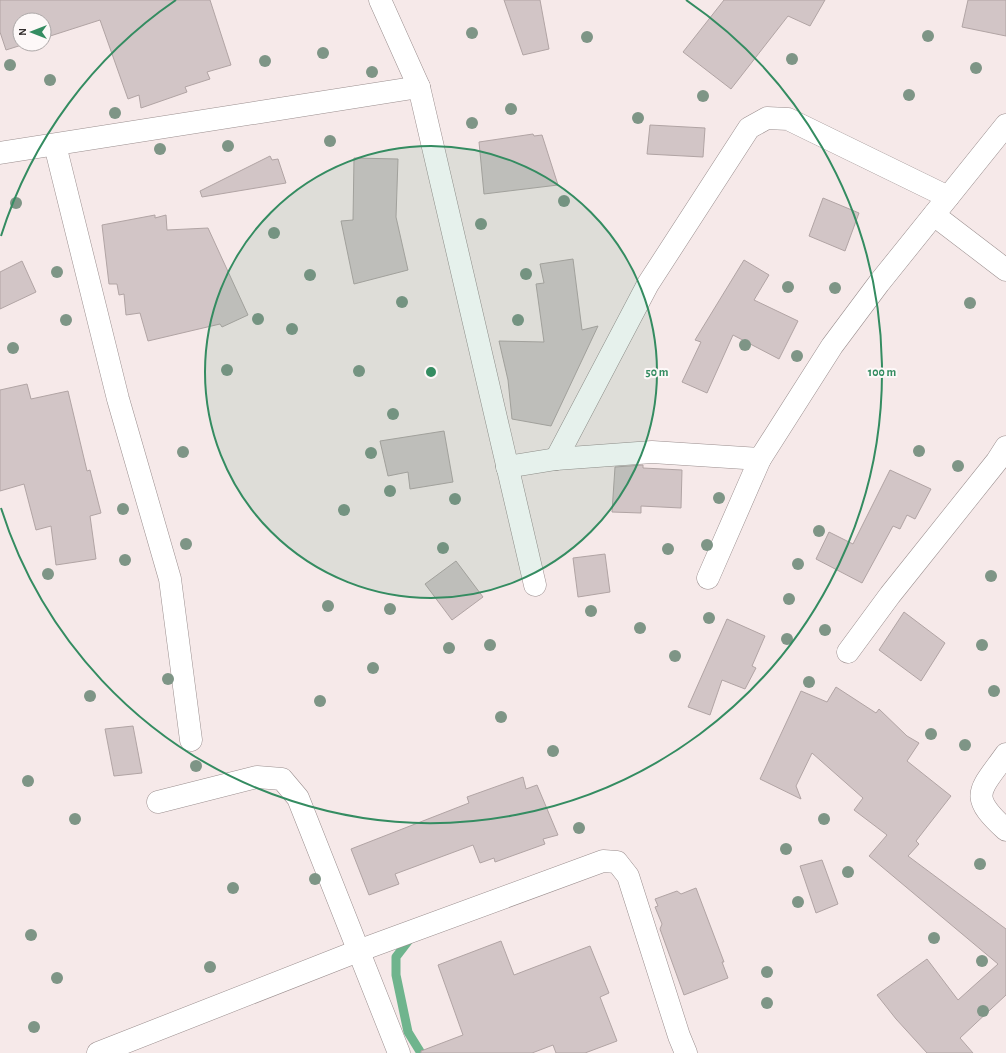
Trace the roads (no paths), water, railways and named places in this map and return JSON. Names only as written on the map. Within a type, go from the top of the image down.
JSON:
[{"type":"street","points":[[380,0],[419,87],[535,585]]},
{"type":"street","points":[[0,153],[419,87]]},
{"type":"street","points":[[556,459],[648,284],[749,128],[767,118],[788,119],[948,197]]},
{"type":"street","points":[[708,578],[760,459],[832,346],[879,283],[1006,125]]},
{"type":"street","points":[[56,145],[118,399],[170,579],[191,740]]},
{"type":"street","points":[[934,215],[1006,270]]},
{"type":"street","points":[[848,652],[890,595],[997,461],[1006,447]]},
{"type":"street","points":[[507,467],[556,459],[652,452],[760,459]]},
{"type":"street","points":[[1006,754],[982,788],[981,802],[988,814],[1006,830]]},
{"type":"street","points":[[158,802],[257,777],[282,778],[298,798],[399,1053]]},
{"type":"street","points":[[98,1053],[358,951],[603,861],[617,862],[628,876],[686,1053]]},
{"type":"waterway","points":[[409,940],[396,957],[396,975],[408,1032],[421,1053]]}]
